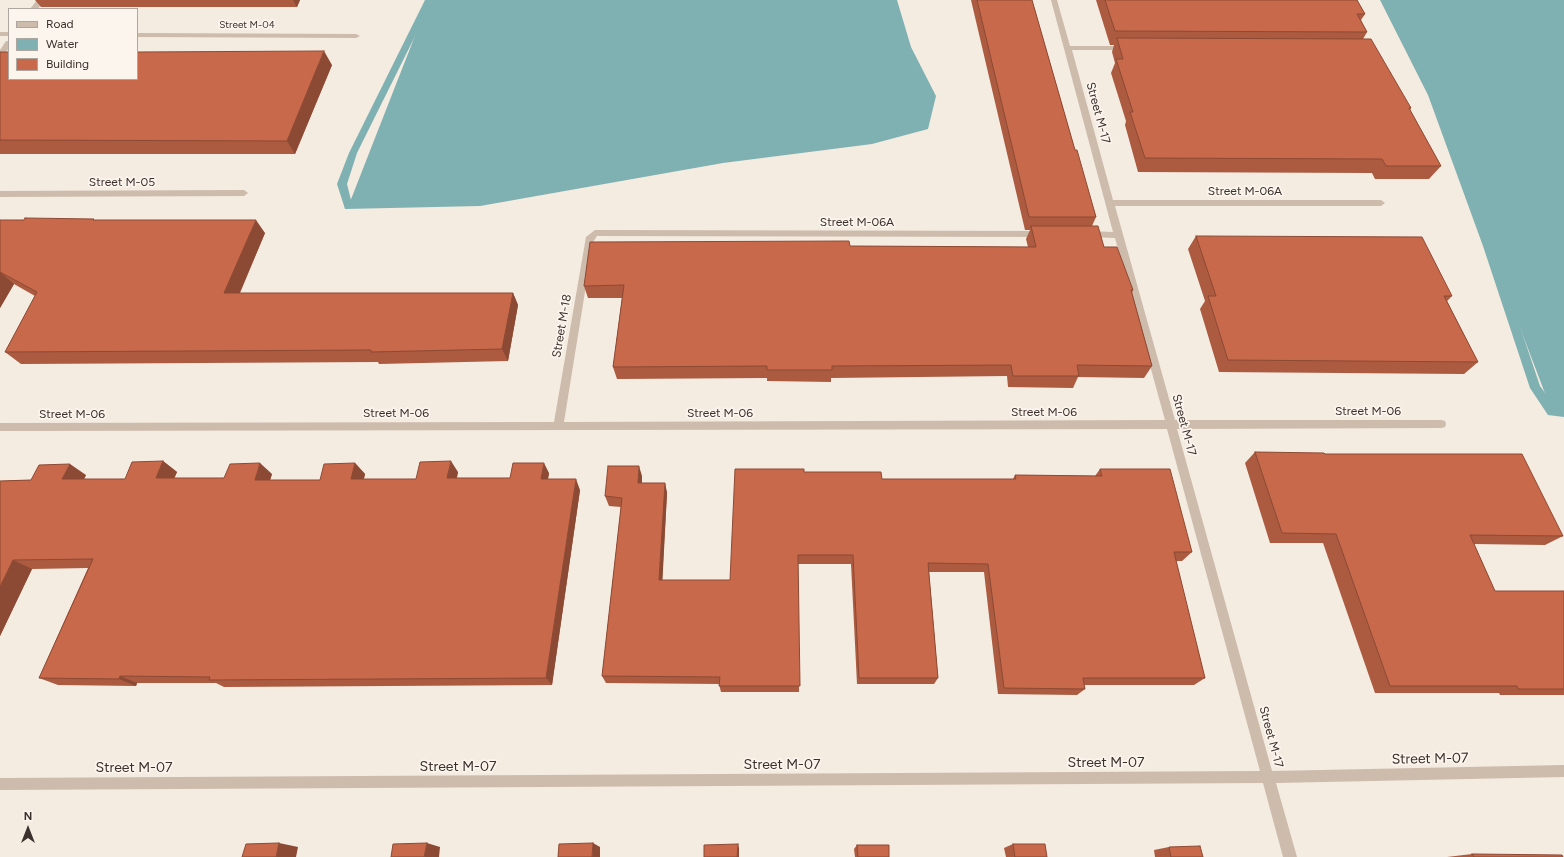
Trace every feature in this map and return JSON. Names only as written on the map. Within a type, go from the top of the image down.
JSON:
[{"type":"street","points":[[35,8],[41,0]]},
{"type":"street","name":"Street M-17","points":[[1054,0],[1290,857]]},
{"type":"street","name":"Street M-04","points":[[138,35],[356,36]]},
{"type":"street","points":[[0,55],[8,44]]},
{"type":"street","points":[[1067,48],[1129,48]]},
{"type":"street","name":"Street M-05","points":[[0,194],[244,193]]},
{"type":"street","name":"Street M-06A","points":[[1109,203],[1381,204]]},
{"type":"street","name":"Street M-06A","points":[[595,233],[1047,234]]},
{"type":"street","name":"Street M-18","points":[[558,426],[589,242],[590,237],[595,233]]},
{"type":"street","points":[[1079,234],[1119,235]]},
{"type":"street","name":"Street M-06","points":[[0,427],[1441,424]]},
{"type":"street","name":"Street M-07","points":[[0,784],[1268,777],[1564,771]]},
{"type":"water","points":[[429,0],[893,0],[907,48],[932,96],[925,127],[872,141],[722,160],[480,203],[348,207]]},
{"type":"water","points":[[1384,0],[1564,0],[1564,412],[1552,412],[1432,95]]},
{"type":"building","points":[[977,0],[1032,0],[1096,217],[1029,217]]},
{"type":"building","points":[[1105,0],[1357,0],[1365,14],[1357,14],[1367,32],[1115,31]]},
{"type":"building","points":[[1117,38],[1371,39],[1411,108],[1409,108],[1441,166],[1386,166],[1382,159],[1145,158],[1130,112],[1133,112],[1116,59],[1123,59]]},
{"type":"building","points":[[324,51],[287,141],[0,140],[0,52],[8,52],[8,80],[138,80],[138,52]]},
{"type":"building","points":[[25,218],[94,219],[93,220],[256,220],[224,293],[513,293],[502,349],[371,352],[371,350],[5,352],[37,292],[0,272],[0,220],[24,220]]},
{"type":"building","points":[[1031,226],[1098,226],[1104,247],[1117,247],[1133,290],[1131,290],[1152,366],[1077,365],[1079,376],[1013,376],[1011,365],[832,366],[832,370],[767,370],[767,366],[613,367],[624,285],[584,286],[590,242],[849,241],[850,246],[1036,247]]},
{"type":"building","points":[[1196,236],[1422,237],[1452,296],[1444,296],[1478,362],[1228,360],[1208,296],[1216,296]]},
{"type":"building","points":[[1255,452],[1325,454],[1522,454],[1563,536],[1470,535],[1495,591],[1564,591],[1564,689],[1518,689],[1517,686],[1390,686],[1336,534],[1282,533]]},
{"type":"building","points":[[163,461],[156,478],[224,478],[230,464],[260,463],[255,480],[320,480],[324,464],[355,463],[351,479],[416,479],[420,462],[451,461],[447,478],[510,478],[513,463],[544,463],[541,479],[576,479],[546,678],[209,680],[210,677],[120,676],[119,679],[39,678],[93,559],[13,560],[0,587],[0,481],[31,480],[39,465],[70,464],[62,479],[125,479],[132,462]]},
{"type":"building","points":[[608,466],[639,466],[638,483],[665,483],[659,580],[730,580],[735,469],[804,469],[804,472],[881,472],[882,479],[1016,479],[1015,475],[1102,476],[1100,469],[1170,469],[1192,552],[1174,552],[1205,678],[1083,678],[1085,689],[1004,688],[988,564],[928,563],[938,678],[859,678],[853,555],[798,555],[800,686],[719,686],[720,677],[602,676],[622,498],[605,496]]},
{"type":"building","points":[[279,843],[276,857],[242,857],[246,844]]},
{"type":"building","points":[[427,843],[424,857],[391,857],[393,844]]},
{"type":"building","points":[[593,843],[592,857],[558,857],[559,844]]},
{"type":"building","points":[[738,844],[737,857],[704,857],[704,845]]},
{"type":"building","points":[[1013,844],[1045,844],[1047,857],[1015,857]]},
{"type":"building","points":[[857,845],[889,845],[889,857],[858,857]]},
{"type":"building","points":[[1200,846],[1203,857],[1171,857],[1169,847]]},
{"type":"building","points":[[1472,854],[1562,855],[1563,857],[1474,857]]},
{"type":"waterway","points":[[429,0],[353,153],[342,184],[348,207],[480,203],[723,160],[872,141],[925,127],[932,96],[907,47],[893,0]]},
{"type":"waterway","points":[[1384,0],[1432,95],[1488,246],[1535,388],[1552,412],[1564,412]]}]
